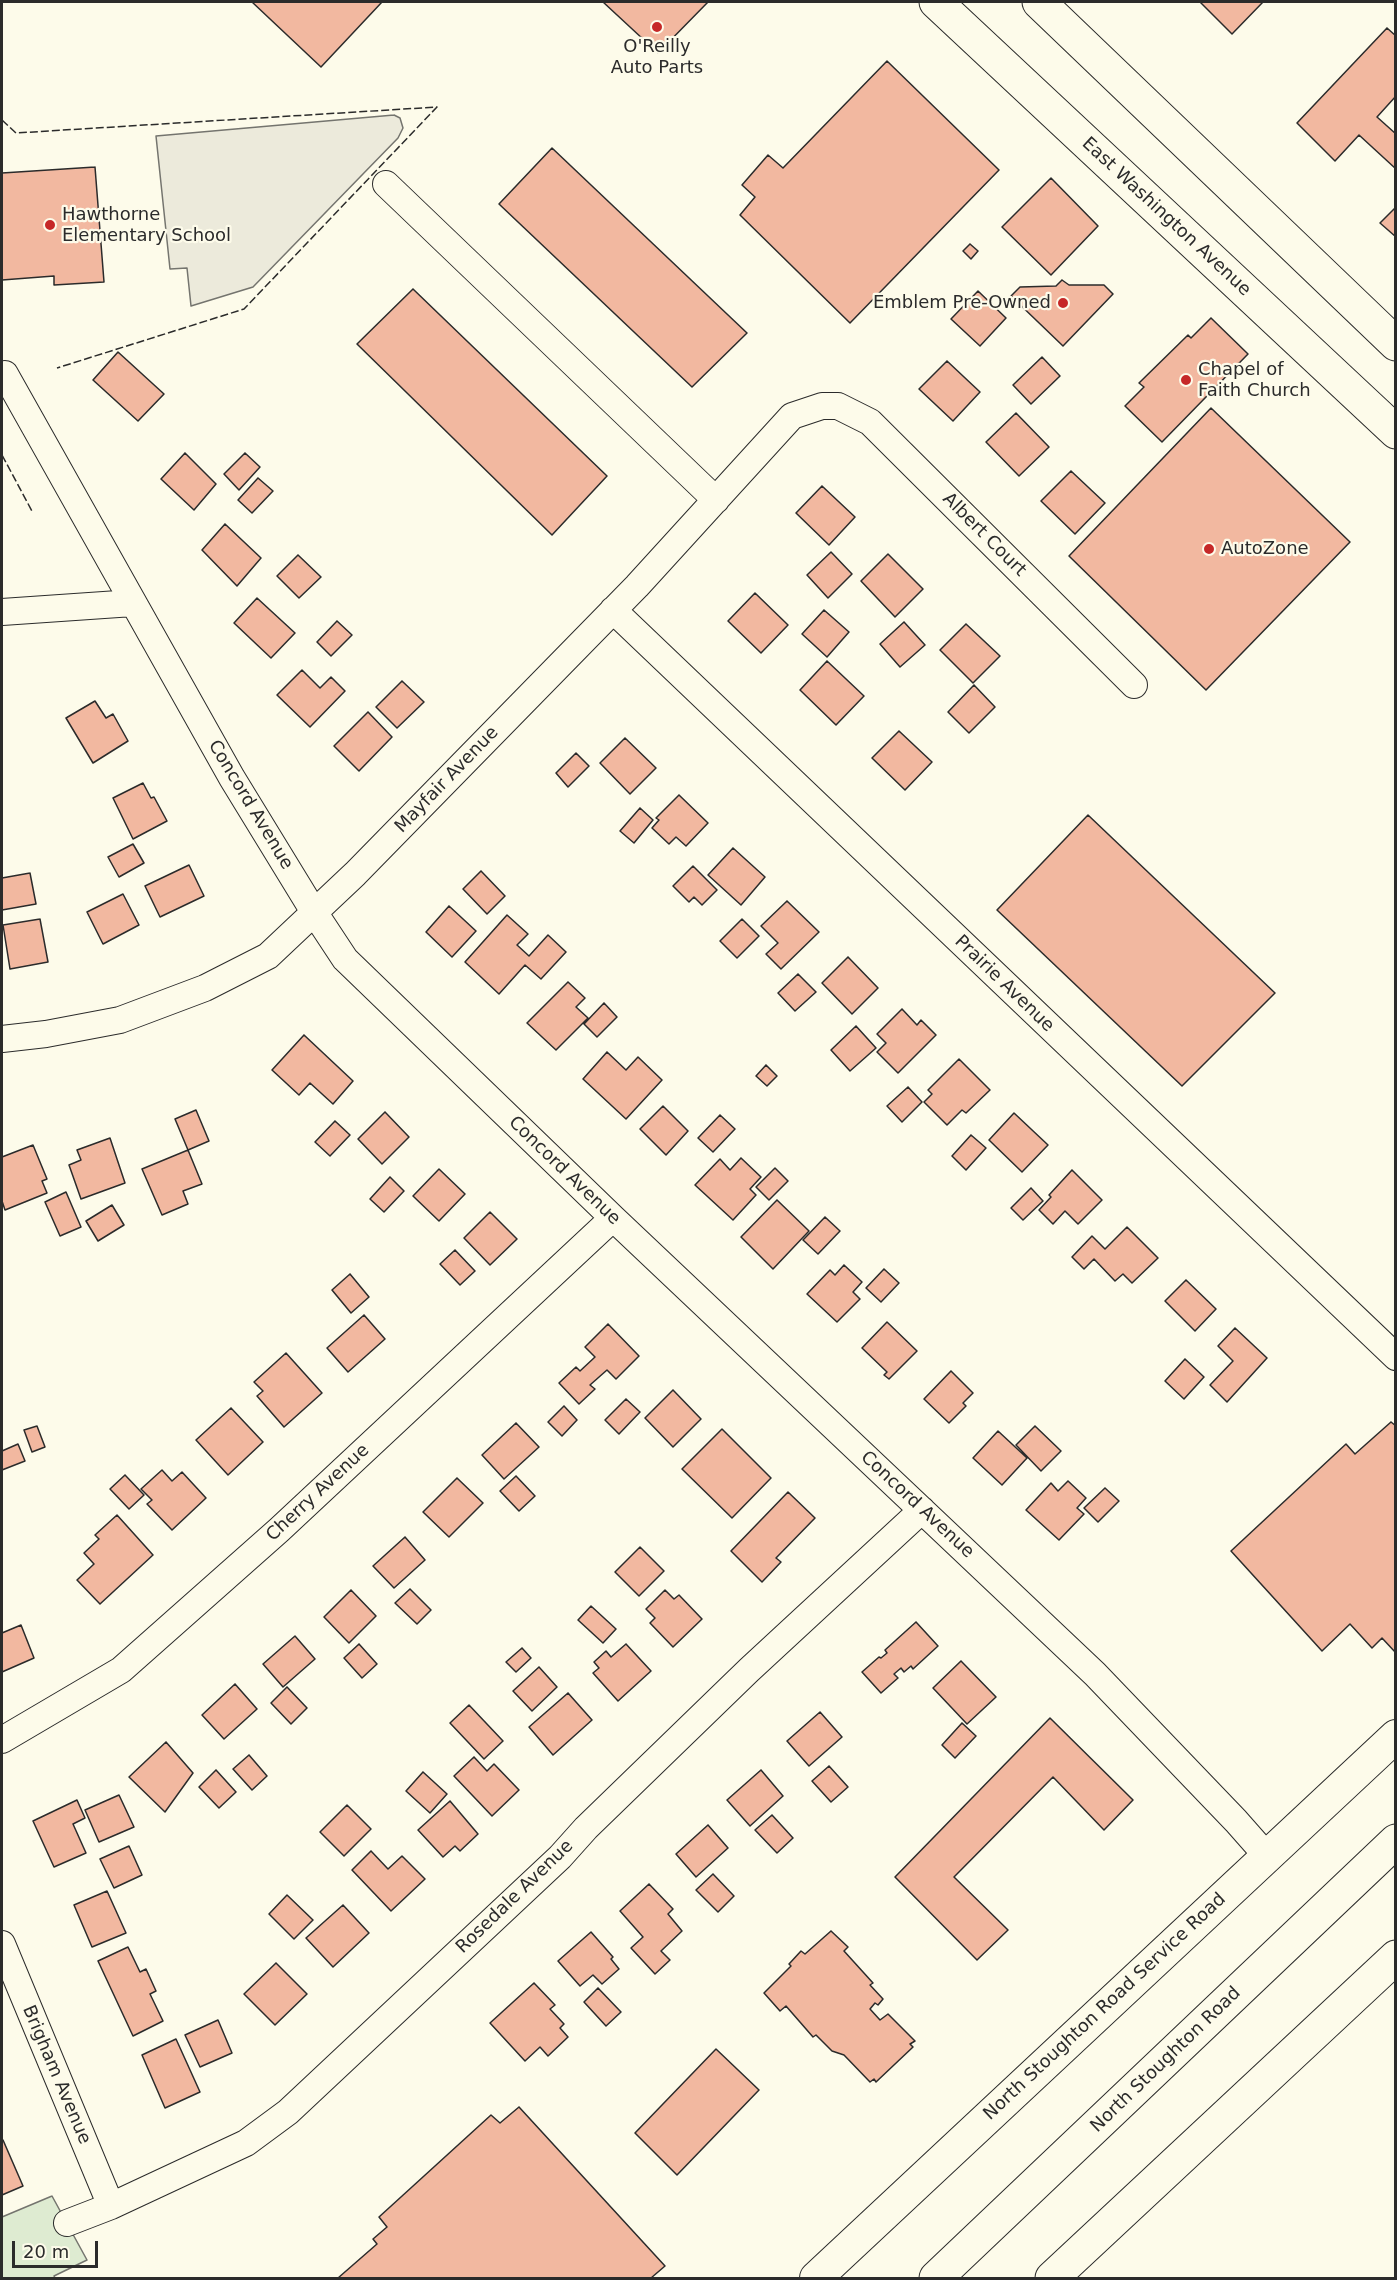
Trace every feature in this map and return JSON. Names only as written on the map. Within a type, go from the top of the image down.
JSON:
[{"type":"main road","name":"East Washington Avenue","points":[[936,2],[1395,432]]},
{"type":"main road","points":[[1039,2],[1395,344]]},
{"type":"main road","name":"North Stoughton Road","points":[[936,2278],[1395,1841]]},
{"type":"main road","points":[[1052,2278],[1395,1957]]},
{"type":"street","points":[[386,184],[716,500]]},
{"type":"street","name":"Concord Avenue","points":[[6,374],[226,768],[345,959],[613,1218],[1095,1674],[1236,1821],[1266,1856]]},
{"type":"street","name":"Mayfair Avenue","points":[[2,1039],[46,1034],[120,1020],[205,988],[268,956],[355,874],[613,610],[792,416],[822,406]]},
{"type":"street","name":"Albert Court","points":[[822,406],[838,406],[870,422],[1134,685]]},
{"type":"street","points":[[2,612],[133,603]]},
{"type":"street","name":"Prairie Avenue","points":[[613,610],[1395,1357]]},
{"type":"street","name":"Cherry Avenue","points":[[2,1740],[121,1670],[279,1530],[613,1218]]},
{"type":"street","name":"Rosedale Avenue","points":[[67,2223],[111,2206],[246,2144],[288,2112],[560,1857],[586,1828],[749,1670],[922,1510]]},
{"type":"street","name":"North Stoughton Road Service Road","points":[[816,2278],[1395,1736]]},
{"type":"street","name":"Brigham Avenue","points":[[2,1944],[111,2206]]},
{"type":"green space","points":[[52,2196],[87,2260],[54,2276],[55,2278],[2,2278],[2,2217]]},
{"type":"shaded area","points":[[394,115],[400,118],[403,128],[398,138],[253,287],[191,306],[187,268],[170,269],[156,136]]},
{"type":"building","points":[[252,2],[382,2],[321,67]]},
{"type":"building","name":"O'Reilly Auto Parts","points":[[603,2],[708,2],[658,53]]},
{"type":"building","points":[[1200,2],[1263,2],[1232,34]]},
{"type":"building","points":[[1387,28],[1396,36],[1396,96],[1377,117],[1396,134],[1396,169],[1359,135],[1335,161],[1297,123]]},
{"type":"building","points":[[887,61],[999,170],[850,323],[740,215],[755,197],[742,185],[768,155],[783,168]]},
{"type":"building","points":[[552,148],[747,333],[692,387],[499,204]]},
{"type":"building","name":"Hawthorne Elementary School","points":[[95,167],[104,282],[54,285],[54,276],[2,280],[2,173]]},
{"type":"building","points":[[1051,178],[1098,226],[1051,275],[1002,227]]},
{"type":"building","points":[[1396,207],[1396,237],[1380,223]]},
{"type":"building","points":[[970,244],[978,251],[971,259],[963,251]]},
{"type":"building","points":[[1062,280],[1069,285],[1104,285],[1113,294],[1063,346],[1011,296],[1020,287],[1056,286]]},
{"type":"building","points":[[413,289],[607,476],[552,535],[357,344]]},
{"type":"building","points":[[978,291],[1006,318],[980,346],[951,319]]},
{"type":"building","points":[[1211,318],[1248,354],[1162,442],[1125,406],[1144,387],[1139,383],[1188,335],[1191,338]]},
{"type":"building","points":[[118,352],[164,394],[138,421],[93,380]]},
{"type":"building","points":[[1042,357],[1060,376],[1031,404],[1013,385]]},
{"type":"building","points":[[947,361],[980,392],[953,421],[919,389]]},
{"type":"building","name":"AutoZone","points":[[1211,408],[1350,542],[1206,690],[1069,556]]},
{"type":"building","points":[[1016,413],[1049,447],[1019,476],[986,442]]},
{"type":"building","points":[[185,453],[216,484],[194,510],[161,479]]},
{"type":"building","points":[[245,453],[260,467],[239,490],[224,474]]},
{"type":"building","points":[[1071,471],[1105,503],[1075,534],[1041,501]]},
{"type":"building","points":[[258,478],[273,491],[252,513],[238,500]]},
{"type":"building","points":[[822,486],[855,517],[829,545],[796,513]]},
{"type":"building","points":[[225,524],[261,558],[237,586],[202,550]]},
{"type":"building","points":[[831,552],[852,574],[828,598],[807,575]]},
{"type":"building","points":[[888,554],[923,589],[895,617],[861,581]]},
{"type":"building","points":[[298,555],[321,577],[299,598],[277,576]]},
{"type":"building","points":[[755,593],[788,625],[761,653],[728,621]]},
{"type":"building","points":[[257,598],[295,633],[271,658],[234,623]]},
{"type":"building","points":[[824,610],[849,632],[827,657],[802,634]]},
{"type":"building","points":[[337,621],[352,635],[331,656],[317,642]]},
{"type":"building","points":[[904,622],[925,645],[900,667],[880,644]]},
{"type":"building","points":[[966,624],[1000,656],[973,683],[940,650]]},
{"type":"building","points":[[827,661],[864,696],[836,725],[800,690]]},
{"type":"building","points":[[302,670],[320,688],[331,677],[345,691],[310,727],[277,695]]},
{"type":"building","points":[[402,681],[424,702],[397,728],[376,707]]},
{"type":"building","points":[[974,685],[995,707],[969,733],[948,712]]},
{"type":"building","points":[[95,701],[106,718],[113,714],[128,741],[93,763],[66,718]]},
{"type":"building","points":[[368,712],[392,737],[359,771],[334,746]]},
{"type":"building","points":[[899,731],[932,762],[905,790],[872,758]]},
{"type":"building","points":[[625,738],[656,768],[630,794],[600,763]]},
{"type":"building","points":[[576,753],[589,766],[568,787],[556,773]]},
{"type":"building","points":[[143,783],[151,798],[154,797],[167,821],[133,839],[113,798]]},
{"type":"building","points":[[679,795],[708,823],[686,846],[676,837],[669,844],[652,828],[659,820],[656,818]]},
{"type":"building","points":[[640,808],[653,820],[634,843],[620,831]]},
{"type":"building","points":[[1088,815],[1275,993],[1182,1086],[997,910]]},
{"type":"building","points":[[133,844],[144,863],[119,877],[108,857]]},
{"type":"building","points":[[733,848],[765,877],[741,905],[708,875]]},
{"type":"building","points":[[189,865],[204,896],[160,917],[145,886]]},
{"type":"building","points":[[693,866],[717,890],[702,905],[694,897],[689,902],[673,886]]},
{"type":"building","points":[[481,871],[505,896],[487,914],[463,889]]},
{"type":"building","points":[[30,873],[36,904],[2,910],[2,878]]},
{"type":"building","points":[[123,894],[139,925],[103,944],[87,912]]},
{"type":"building","points":[[787,901],[819,932],[781,969],[766,954],[778,943],[761,926]]},
{"type":"building","points":[[449,906],[476,931],[452,957],[426,932]]},
{"type":"building","points":[[507,915],[528,934],[517,945],[529,956],[548,935],[566,952],[541,979],[525,965],[499,994],[465,962]]},
{"type":"building","points":[[40,919],[48,962],[10,969],[3,925]]},
{"type":"building","points":[[742,919],[759,936],[737,958],[720,941]]},
{"type":"building","points":[[848,957],[878,988],[852,1014],[822,983]]},
{"type":"building","points":[[798,974],[816,992],[795,1011],[778,993]]},
{"type":"building","points":[[568,982],[585,998],[576,1007],[588,1018],[556,1050],[527,1023]]},
{"type":"building","points":[[604,1003],[617,1017],[597,1037],[584,1024]]},
{"type":"building","points":[[902,1009],[917,1025],[921,1020],[936,1035],[898,1073],[877,1052],[886,1043],[877,1034]]},
{"type":"building","points":[[856,1026],[876,1048],[850,1071],[831,1050]]},
{"type":"building","points":[[304,1035],[353,1081],[333,1104],[310,1083],[299,1095],[272,1070]]},
{"type":"building","points":[[607,1052],[626,1070],[638,1057],[662,1080],[626,1119],[583,1079]]},
{"type":"building","points":[[959,1059],[990,1090],[966,1113],[962,1110],[947,1125],[924,1102],[932,1094],[928,1090]]},
{"type":"building","points":[[766,1065],[777,1076],[767,1086],[756,1076]]},
{"type":"building","points":[[908,1087],[922,1102],[902,1122],[887,1106]]},
{"type":"building","points":[[663,1106],[688,1131],[666,1155],[640,1129]]},
{"type":"building","points":[[196,1110],[209,1141],[188,1150],[175,1119]]},
{"type":"building","points":[[385,1112],[409,1137],[382,1164],[358,1139]]},
{"type":"building","points":[[1014,1113],[1048,1145],[1022,1172],[989,1140]]},
{"type":"building","points":[[720,1115],[735,1129],[713,1152],[698,1138]]},
{"type":"building","points":[[335,1121],[350,1135],[330,1156],[315,1142]]},
{"type":"building","points":[[971,1135],[986,1148],[966,1170],[952,1156]]},
{"type":"building","points":[[110,1138],[125,1183],[81,1199],[69,1165],[81,1160],[77,1150]]},
{"type":"building","points":[[33,1145],[47,1179],[42,1181],[47,1193],[5,1210],[2,1201],[2,1157]]},
{"type":"building","points":[[188,1150],[202,1184],[183,1191],[188,1204],[162,1215],[142,1169]]},
{"type":"building","points":[[741,1158],[761,1177],[750,1189],[756,1195],[733,1220],[695,1185],[720,1159],[730,1170]]},
{"type":"building","points":[[775,1168],[788,1181],[769,1200],[756,1187]]},
{"type":"building","points":[[439,1169],[465,1194],[439,1221],[413,1196]]},
{"type":"building","points":[[1072,1170],[1102,1200],[1078,1224],[1065,1211],[1053,1224],[1039,1210],[1051,1197],[1049,1195]]},
{"type":"building","points":[[390,1177],[404,1191],[384,1212],[370,1199]]},
{"type":"building","points":[[1031,1188],[1043,1201],[1023,1220],[1011,1208]]},
{"type":"building","points":[[66,1192],[81,1227],[60,1236],[45,1202]]},
{"type":"building","points":[[777,1200],[809,1231],[773,1269],[741,1237]]},
{"type":"building","points":[[112,1205],[124,1225],[98,1241],[86,1221]]},
{"type":"building","points":[[490,1212],[517,1239],[490,1265],[464,1238]]},
{"type":"building","points":[[825,1217],[840,1231],[818,1254],[803,1240]]},
{"type":"building","points":[[1127,1227],[1158,1258],[1132,1283],[1123,1274],[1115,1281],[1094,1259],[1084,1269],[1072,1257],[1092,1236],[1105,1249]]},
{"type":"building","points":[[455,1250],[475,1271],[460,1285],[440,1264]]},
{"type":"building","points":[[844,1265],[862,1282],[853,1292],[860,1299],[837,1322],[807,1294],[830,1270],[835,1275]]},
{"type":"building","points":[[884,1269],[899,1283],[881,1302],[866,1288]]},
{"type":"building","points":[[350,1274],[369,1297],[351,1313],[332,1290]]},
{"type":"building","points":[[1186,1280],[1216,1309],[1195,1331],[1165,1301]]},
{"type":"building","points":[[364,1315],[385,1339],[348,1372],[327,1348]]},
{"type":"building","points":[[887,1322],[917,1351],[889,1379],[884,1375],[887,1372],[862,1348]]},
{"type":"building","points":[[608,1324],[639,1356],[616,1379],[607,1370],[590,1385],[595,1389],[579,1404],[559,1383],[576,1367],[580,1371],[595,1357],[585,1347]]},
{"type":"building","points":[[1235,1328],[1267,1358],[1227,1402],[1210,1385],[1233,1361],[1218,1346]]},
{"type":"building","points":[[286,1353],[322,1393],[284,1427],[257,1396],[263,1391],[254,1382]]},
{"type":"building","points":[[1185,1359],[1204,1377],[1184,1399],[1165,1381]]},
{"type":"building","points":[[951,1371],[973,1393],[963,1403],[966,1406],[949,1423],[924,1399]]},
{"type":"building","points":[[673,1390],[701,1419],[673,1447],[645,1418]]},
{"type":"building","points":[[626,1399],[640,1412],[619,1434],[605,1420]]},
{"type":"building","points":[[564,1406],[577,1420],[562,1436],[548,1422]]},
{"type":"building","points":[[231,1408],[263,1442],[228,1475],[196,1440]]},
{"type":"building","points":[[1391,1422],[1396,1426],[1396,1653],[1382,1638],[1372,1648],[1350,1624],[1322,1651],[1231,1551],[1346,1444],[1355,1454]]},
{"type":"building","points":[[516,1423],[539,1447],[504,1479],[482,1455]]},
{"type":"building","points":[[37,1426],[45,1447],[32,1452],[24,1430]]},
{"type":"building","points":[[1035,1426],[1061,1451],[1041,1471],[1016,1445]]},
{"type":"building","points":[[722,1429],[771,1478],[732,1518],[682,1469]]},
{"type":"building","points":[[998,1431],[1027,1458],[1002,1485],[973,1458]]},
{"type":"building","points":[[18,1444],[25,1461],[2,1470],[2,1451]]},
{"type":"building","points":[[162,1470],[172,1481],[182,1472],[206,1498],[172,1530],[147,1504],[152,1500],[141,1489]]},
{"type":"building","points":[[125,1475],[144,1495],[129,1509],[110,1489]]},
{"type":"building","points":[[516,1476],[535,1496],[519,1511],[500,1491]]},
{"type":"building","points":[[457,1478],[483,1503],[449,1537],[423,1512]]},
{"type":"building","points":[[1068,1481],[1086,1498],[1077,1508],[1084,1514],[1059,1540],[1026,1510],[1051,1483],[1058,1491]]},
{"type":"building","points":[[1105,1488],[1119,1501],[1098,1522],[1084,1508]]},
{"type":"building","points":[[788,1492],[815,1518],[776,1558],[781,1562],[762,1582],[731,1551]]},
{"type":"building","points":[[117,1515],[153,1555],[100,1604],[77,1580],[94,1564],[84,1553],[99,1539],[95,1535]]},
{"type":"building","points":[[405,1537],[425,1560],[394,1588],[373,1566]]},
{"type":"building","points":[[640,1547],[664,1571],[639,1596],[615,1572]]},
{"type":"building","points":[[410,1589],[431,1610],[417,1624],[395,1603]]},
{"type":"building","points":[[351,1590],[376,1616],[349,1643],[324,1617]]},
{"type":"building","points":[[665,1590],[674,1599],[679,1595],[702,1619],[673,1647],[650,1623],[655,1618],[646,1609]]},
{"type":"building","points":[[591,1606],[616,1629],[603,1643],[578,1620]]},
{"type":"building","points":[[916,1622],[938,1646],[913,1669],[911,1666],[904,1672],[901,1668],[894,1674],[898,1678],[881,1693],[862,1672],[887,1653],[885,1650]]},
{"type":"building","points":[[21,1625],[34,1658],[2,1672],[2,1633]]},
{"type":"building","points":[[295,1636],[315,1659],[283,1687],[263,1664]]},
{"type":"building","points":[[359,1644],[377,1664],[362,1678],[344,1658]]},
{"type":"building","points":[[626,1644],[651,1671],[618,1701],[593,1673],[599,1668],[594,1662],[606,1651],[611,1657]]},
{"type":"building","points":[[522,1648],[531,1658],[516,1672],[506,1662]]},
{"type":"building","points":[[961,1661],[996,1697],[967,1724],[933,1688]]},
{"type":"building","points":[[539,1667],[557,1687],[532,1711],[513,1691]]},
{"type":"building","points":[[235,1684],[257,1709],[224,1739],[202,1715]]},
{"type":"building","points":[[287,1687],[307,1708],[291,1724],[271,1703]]},
{"type":"building","points":[[568,1693],[592,1720],[553,1755],[529,1727]]},
{"type":"building","points":[[469,1705],[503,1741],[484,1759],[450,1723]]},
{"type":"building","points":[[820,1712],[842,1737],[809,1766],[787,1741]]},
{"type":"building","points":[[1050,1718],[1133,1800],[1104,1830],[1053,1777],[954,1877],[1008,1930],[977,1960],[895,1877]]},
{"type":"building","points":[[962,1723],[976,1736],[955,1758],[942,1745]]},
{"type":"building","points":[[166,1742],[193,1773],[165,1812],[129,1777]]},
{"type":"building","points":[[249,1755],[267,1776],[252,1790],[233,1769]]},
{"type":"building","points":[[474,1757],[487,1771],[494,1764],[519,1790],[492,1816],[454,1776]]},
{"type":"building","points":[[829,1766],[848,1787],[831,1802],[812,1781]]},
{"type":"building","points":[[216,1770],[236,1792],[219,1808],[199,1787]]},
{"type":"building","points":[[761,1770],[783,1796],[750,1826],[727,1800]]},
{"type":"building","points":[[423,1772],[447,1794],[430,1813],[406,1791]]},
{"type":"building","points":[[119,1795],[134,1827],[99,1842],[85,1810]]},
{"type":"building","points":[[77,1800],[85,1818],[73,1824],[86,1853],[54,1867],[33,1821]]},
{"type":"building","points":[[450,1801],[478,1834],[460,1851],[455,1846],[443,1857],[418,1830]]},
{"type":"building","points":[[347,1805],[371,1829],[344,1856],[320,1832]]},
{"type":"building","points":[[772,1815],[793,1838],[777,1853],[755,1830]]},
{"type":"building","points":[[708,1825],[728,1848],[696,1877],[676,1854]]},
{"type":"building","points":[[129,1846],[142,1875],[114,1888],[100,1859]]},
{"type":"building","points":[[371,1851],[388,1869],[402,1856],[425,1879],[391,1911],[352,1870]]},
{"type":"building","points":[[713,1874],[734,1896],[718,1912],[696,1890]]},
{"type":"building","points":[[649,1884],[673,1909],[668,1914],[682,1931],[661,1951],[670,1960],[655,1974],[631,1948],[643,1937],[620,1911]]},
{"type":"building","points":[[107,1891],[126,1933],[92,1947],[74,1905]]},
{"type":"building","points":[[287,1895],[313,1920],[294,1939],[269,1914]]},
{"type":"building","points":[[343,1905],[369,1933],[333,1967],[306,1938]]},
{"type":"building","points":[[831,1931],[848,1947],[844,1951],[873,1983],[870,1985],[883,1999],[870,2009],[880,2020],[888,2014],[915,2041],[910,2044],[913,2047],[876,2082],[874,2079],[870,2082],[844,2055],[832,2051],[816,2035],[813,2037],[786,2006],[780,2011],[764,1993],[791,1966],[789,1964],[801,1951],[805,1954]]},
{"type":"building","points":[[591,1932],[613,1957],[611,1959],[619,1969],[602,1984],[593,1975],[580,1986],[558,1961]]},
{"type":"building","points":[[128,1947],[140,1972],[146,1969],[156,1991],[150,1994],[163,2021],[133,2036],[98,1961]]},
{"type":"building","points":[[276,1963],[307,1994],[275,2025],[244,1994]]},
{"type":"building","points":[[534,1983],[555,2005],[550,2009],[564,2024],[560,2028],[568,2037],[548,2056],[540,2047],[525,2061],[490,2023]]},
{"type":"building","points":[[598,1988],[621,2012],[606,2026],[584,2002]]},
{"type":"building","points":[[218,2020],[232,2053],[200,2067],[185,2035]]},
{"type":"building","points":[[176,2039],[200,2092],[165,2108],[142,2055]]},
{"type":"building","points":[[716,2049],[759,2090],[677,2175],[635,2133]]},
{"type":"building","points":[[519,2107],[665,2266],[651,2278],[338,2278],[377,2244],[373,2239],[387,2227],[379,2217],[491,2115],[500,2123]]},
{"type":"building","points":[[2,2141],[23,2186],[2,2195]]},
{"type":"fence","points":[[2,120],[16,133],[437,107],[244,309],[57,368]]},
{"type":"fence","points":[[2,455],[33,513]]},
{"type":"place","name":"O'Reilly Auto Parts","points":[[657,27]]},
{"type":"place","name":"Hawthorne Elementary School","points":[[50,225]]},
{"type":"place","name":"Emblem Pre-Owned","points":[[1063,303]]},
{"type":"place","name":"Chapel of Faith Church","points":[[1186,380]]},
{"type":"place","name":"AutoZone","points":[[1209,549]]}]
